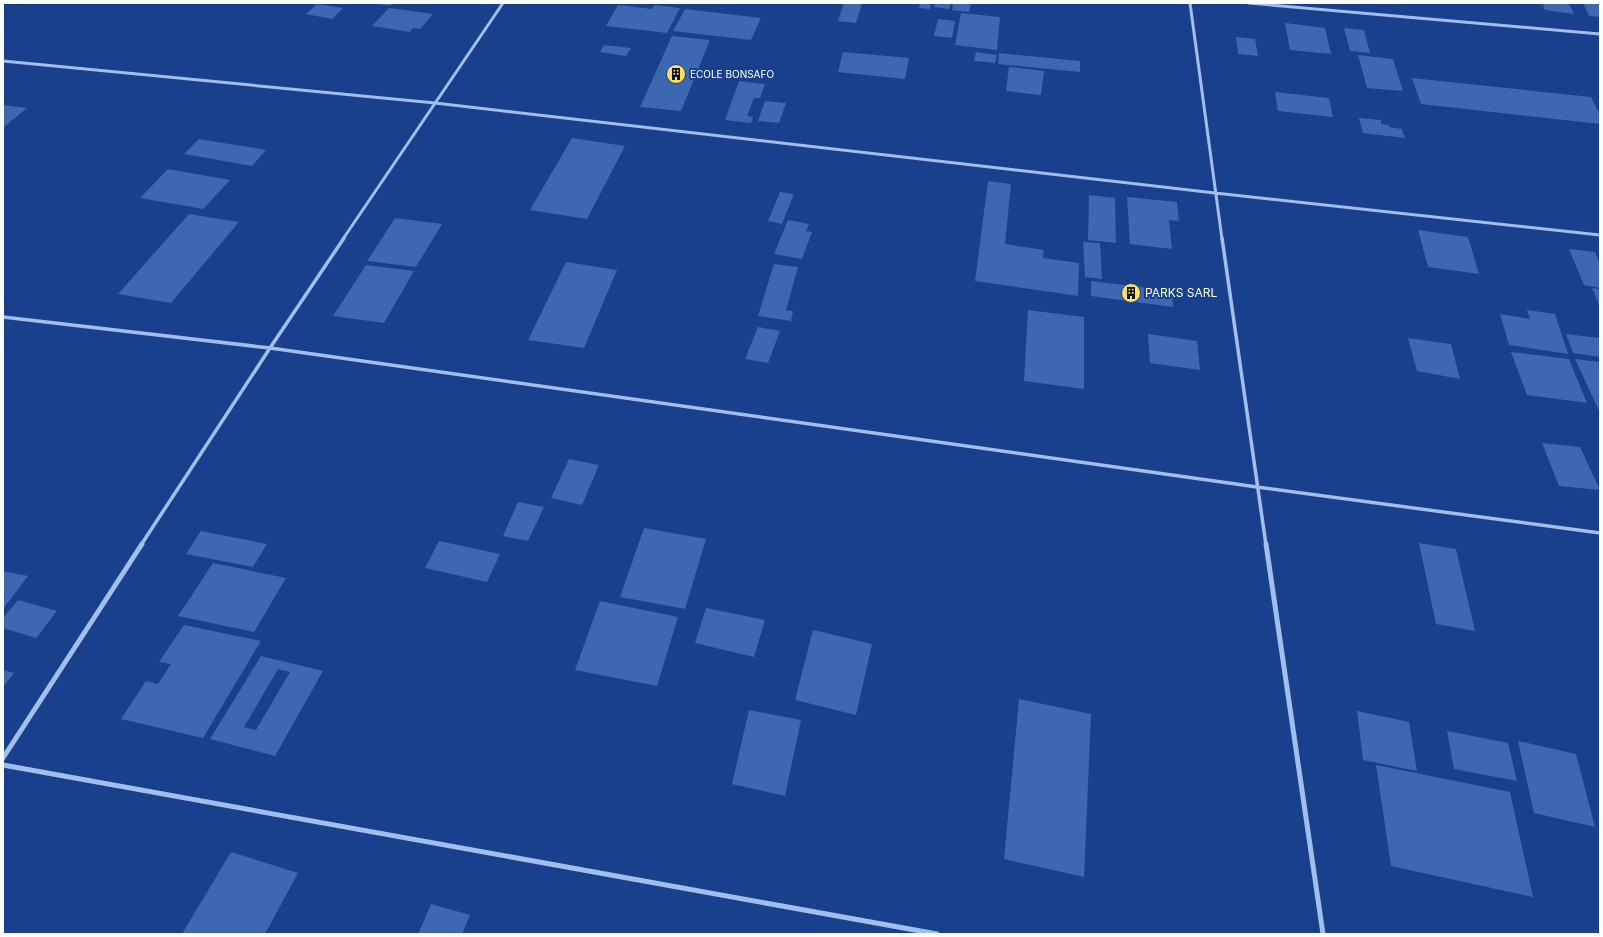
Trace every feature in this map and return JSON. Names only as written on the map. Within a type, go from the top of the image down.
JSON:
[{"type":"street","points":[[3,758],[270,348],[503,3]]},
{"type":"street","points":[[1190,3],[1215,193],[1323,934]]},
{"type":"street","points":[[1248,3],[1600,34]]},
{"type":"street","points":[[3,61],[435,103],[1215,193],[1600,234]]},
{"type":"street","points":[[3,317],[270,348],[1257,487],[1600,532]]},
{"type":"street","points":[[3,765],[937,934]]},
{"type":"building","points":[[373,3],[393,3],[390,6]]},
{"type":"building","points":[[844,3],[862,3],[856,23],[838,21]]},
{"type":"building","points":[[920,3],[931,3],[930,9],[919,8]]},
{"type":"building","points":[[935,3],[951,3],[949,9],[934,7]]},
{"type":"building","points":[[953,3],[971,3],[969,12],[952,10]]},
{"type":"building","points":[[1542,3],[1569,3],[1574,14],[1545,10]]},
{"type":"building","points":[[1583,3],[1600,3],[1600,17],[1589,16]]},
{"type":"building","points":[[317,4],[343,8],[332,19],[306,14]]},
{"type":"building","points":[[618,5],[652,9],[654,5],[680,8],[667,33],[606,26]]},
{"type":"building","points":[[389,8],[433,14],[420,29],[413,28],[410,32],[372,26]]},
{"type":"building","points":[[685,9],[761,18],[751,40],[673,31]]},
{"type":"building","points":[[961,13],[1000,17],[997,50],[955,45]]},
{"type":"building","points":[[938,19],[955,21],[952,38],[934,36]]},
{"type":"building","points":[[1285,23],[1325,28],[1331,54],[1290,50]]},
{"type":"building","points":[[1344,28],[1364,30],[1370,53],[1350,51]]},
{"type":"building","name":"ECOLE BONSAFO","points":[[672,36],[710,40],[681,111],[640,107]]},
{"type":"building","points":[[1236,37],[1255,39],[1258,56],[1238,54]]},
{"type":"building","points":[[604,45],[631,48],[626,56],[600,52]]},
{"type":"building","points":[[843,52],[909,58],[905,79],[838,72]]},
{"type":"building","points":[[976,52],[997,55],[995,63],[974,61]]},
{"type":"building","points":[[999,53],[1080,61],[1080,72],[998,64]]},
{"type":"building","points":[[1358,55],[1393,59],[1403,91],[1367,88]]},
{"type":"building","points":[[1009,67],[1044,71],[1041,95],[1006,91]]},
{"type":"building","points":[[1412,78],[1591,97],[1600,115],[1600,124],[1421,104]]},
{"type":"building","points":[[739,81],[765,84],[760,98],[754,98],[747,116],[753,117],[751,123],[725,120]]},
{"type":"building","points":[[1275,92],[1329,98],[1333,117],[1278,111]]},
{"type":"building","points":[[765,101],[786,103],[779,123],[758,121]]},
{"type":"building","points":[[3,105],[27,108],[3,128]]},
{"type":"building","points":[[1359,118],[1381,120],[1381,124],[1402,129],[1405,138],[1363,133]]},
{"type":"building","points":[[572,138],[625,146],[587,219],[530,210]]},
{"type":"building","points":[[199,139],[266,150],[252,166],[184,154]]},
{"type":"building","points":[[168,169],[230,180],[203,209],[140,198]]},
{"type":"building","points":[[988,181],[1011,184],[1005,244],[1044,250],[1043,258],[1079,263],[1078,296],[975,281]]},
{"type":"building","points":[[780,192],[794,194],[782,224],[768,221]]},
{"type":"building","points":[[1089,195],[1115,198],[1116,243],[1088,240]]},
{"type":"building","points":[[1127,197],[1177,202],[1179,221],[1169,220],[1172,249],[1130,244]]},
{"type":"building","points":[[189,214],[239,222],[171,303],[118,294]]},
{"type":"building","points":[[395,218],[442,224],[416,267],[367,261]]},
{"type":"building","points":[[788,220],[809,224],[806,231],[812,232],[802,259],[774,254]]},
{"type":"building","points":[[1418,230],[1468,237],[1479,274],[1428,267]]},
{"type":"building","points":[[1083,242],[1100,243],[1102,279],[1085,277]]},
{"type":"building","points":[[1569,249],[1595,252],[1600,264],[1600,288],[1584,285]]},
{"type":"building","points":[[566,262],[617,270],[584,348],[528,340]]},
{"type":"building","points":[[774,264],[798,267],[786,310],[793,311],[791,321],[758,316]]},
{"type":"building","points":[[366,265],[414,271],[384,323],[333,316]]},
{"type":"building","name":"PARKS SARL","points":[[1091,281],[1172,291],[1173,307],[1091,296]]},
{"type":"building","points":[[1592,288],[1600,289],[1600,307]]},
{"type":"building","points":[[1028,310],[1084,317],[1084,389],[1024,381]]},
{"type":"building","points":[[1527,310],[1555,314],[1568,354],[1509,345],[1500,314],[1530,319]]},
{"type":"building","points":[[758,327],[780,331],[768,363],[745,359]]},
{"type":"building","points":[[1148,334],[1197,341],[1200,370],[1150,363]]},
{"type":"building","points":[[1566,334],[1600,338],[1600,357],[1573,353]]},
{"type":"building","points":[[1408,338],[1451,344],[1460,379],[1417,371]]},
{"type":"building","points":[[1511,352],[1569,359],[1587,403],[1527,395]]},
{"type":"building","points":[[1575,359],[1600,362],[1600,413]]},
{"type":"building","points":[[1542,443],[1580,447],[1600,490],[1559,486]]},
{"type":"building","points":[[569,459],[599,465],[582,505],[551,498]]},
{"type":"building","points":[[518,502],[544,507],[528,541],[503,536]]},
{"type":"building","points":[[644,528],[706,539],[685,609],[620,597]]},
{"type":"building","points":[[201,531],[267,544],[253,567],[186,554]]},
{"type":"building","points":[[439,541],[500,554],[487,582],[425,568]]},
{"type":"building","points":[[1419,543],[1456,549],[1475,631],[1436,624]]},
{"type":"building","points":[[213,563],[286,578],[254,632],[178,616]]},
{"type":"building","points":[[3,571],[28,576],[3,609]]},
{"type":"building","points":[[18,600],[57,611],[36,638],[3,628],[3,618]]},
{"type":"building","points":[[600,601],[678,617],[657,686],[575,670]]},
{"type":"building","points":[[706,608],[765,620],[754,657],[695,643]]},
{"type":"building","points":[[184,625],[261,641],[203,738],[121,719],[146,681],[158,684],[171,664],[159,662]]},
{"type":"building","points":[[813,630],[872,644],[856,715],[795,700]]},
{"type":"building","points":[[261,656],[323,671],[275,756],[210,739]],"holes":[[[278,669],[290,672],[256,730],[244,727]]]},
{"type":"building","points":[[3,670],[14,673],[3,687]]},
{"type":"building","points":[[1019,699],[1091,714],[1084,877],[1004,859]]},
{"type":"building","points":[[749,710],[801,720],[785,796],[732,784]]},
{"type":"building","points":[[1357,711],[1409,722],[1417,771],[1363,760]]},
{"type":"building","points":[[1447,731],[1508,743],[1517,781],[1454,769]]},
{"type":"building","points":[[1518,741],[1576,754],[1595,827],[1534,813]]},
{"type":"building","points":[[1376,765],[1510,792],[1533,897],[1391,866]]},
{"type":"building","points":[[231,852],[298,873],[265,934],[182,934]]},
{"type":"building","points":[[431,904],[470,915],[462,934],[418,934]]},
{"type":"place","name":"ECOLE BONSAFO","points":[[676,74]]},
{"type":"place","name":"PARKS SARL","points":[[1131,293]]}]
